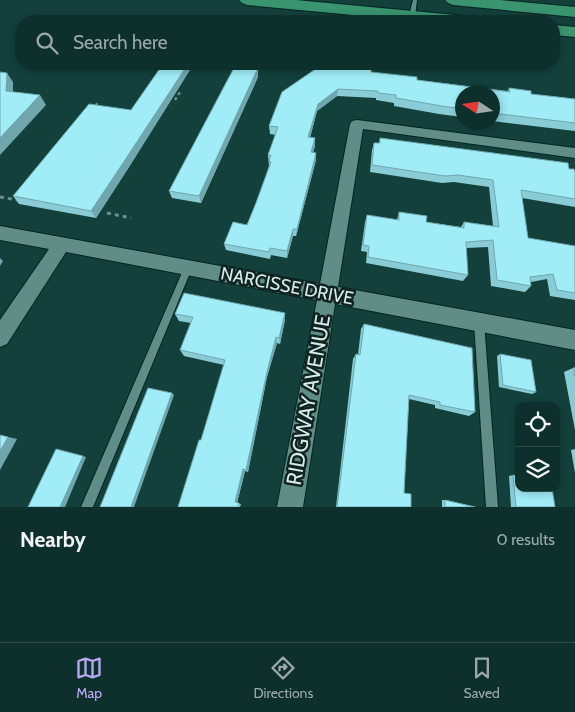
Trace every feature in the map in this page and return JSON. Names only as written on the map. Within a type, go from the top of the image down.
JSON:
[{"type":"highway","points":[[247,0],[402,15]]},
{"type":"highway","points":[[453,0],[575,12]]},
{"type":"highway","points":[[560,31],[575,32]]},
{"type":"street","name":"RIDGWAY AVENUE","points":[[290,507],[357,124],[575,153]]},
{"type":"street","name":"NARCISSE DRIVE","points":[[0,232],[575,340]]},
{"type":"street","points":[[0,337],[62,244]]},
{"type":"lane","points":[[412,15],[415,0]]},
{"type":"lane","points":[[87,507],[188,268]]},
{"type":"lane","points":[[479,322],[492,507]]},
{"type":"path","points":[[175,100],[180,92]]},
{"type":"path","points":[[96,106],[98,101]]},
{"type":"path","points":[[0,198],[17,200]]},
{"type":"path","points":[[107,214],[131,218]]},
{"type":"building","points":[[159,70],[184,70],[91,211],[13,196],[89,104],[131,110]]},
{"type":"building","points":[[233,70],[257,70],[199,196],[169,191]]},
{"type":"building","points":[[314,70],[371,70],[371,72],[417,77],[417,80],[456,85],[455,108],[396,98],[396,95],[378,93],[378,91],[338,89],[318,104],[308,137],[315,138],[311,152],[316,153],[297,229],[293,229],[287,251],[270,248],[269,252],[224,244],[233,222],[247,225],[256,203],[271,162],[269,161],[271,155],[268,155],[278,127],[269,126],[282,92]]},
{"type":"building","points":[[0,72],[7,73],[6,91],[40,95],[0,138]]},
{"type":"building","points":[[509,88],[531,91],[531,94],[575,99],[575,123],[500,114],[500,91],[510,92]]},
{"type":"building","points":[[380,138],[568,163],[569,169],[574,169],[575,172],[575,199],[521,190],[528,238],[575,246],[575,293],[557,290],[553,274],[530,277],[531,286],[497,280],[493,240],[466,242],[468,275],[368,257],[369,246],[363,245],[367,215],[399,220],[399,212],[427,216],[426,222],[464,228],[464,222],[499,227],[493,180],[458,175],[445,176],[372,165],[374,143],[380,143]]},
{"type":"building","points":[[184,293],[285,313],[279,338],[276,337],[246,470],[243,469],[235,502],[239,503],[238,507],[178,507],[199,440],[201,440],[225,360],[180,350],[193,317],[175,314]]},
{"type":"building","points":[[364,324],[472,348],[475,412],[440,405],[440,402],[409,395],[404,493],[411,494],[411,507],[337,507],[356,354],[360,355]]},
{"type":"building","points":[[500,354],[531,360],[536,392],[503,385]]},
{"type":"building","points":[[148,388],[172,393],[131,507],[100,507]]},
{"type":"building","points":[[0,435],[8,437],[0,451]]},
{"type":"building","points":[[56,449],[83,456],[60,507],[28,507]]},
{"type":"building","points":[[513,475],[515,475],[515,492],[553,492],[555,507],[516,507]]},
{"type":"building","points":[[445,500],[475,507],[445,507]]}]
